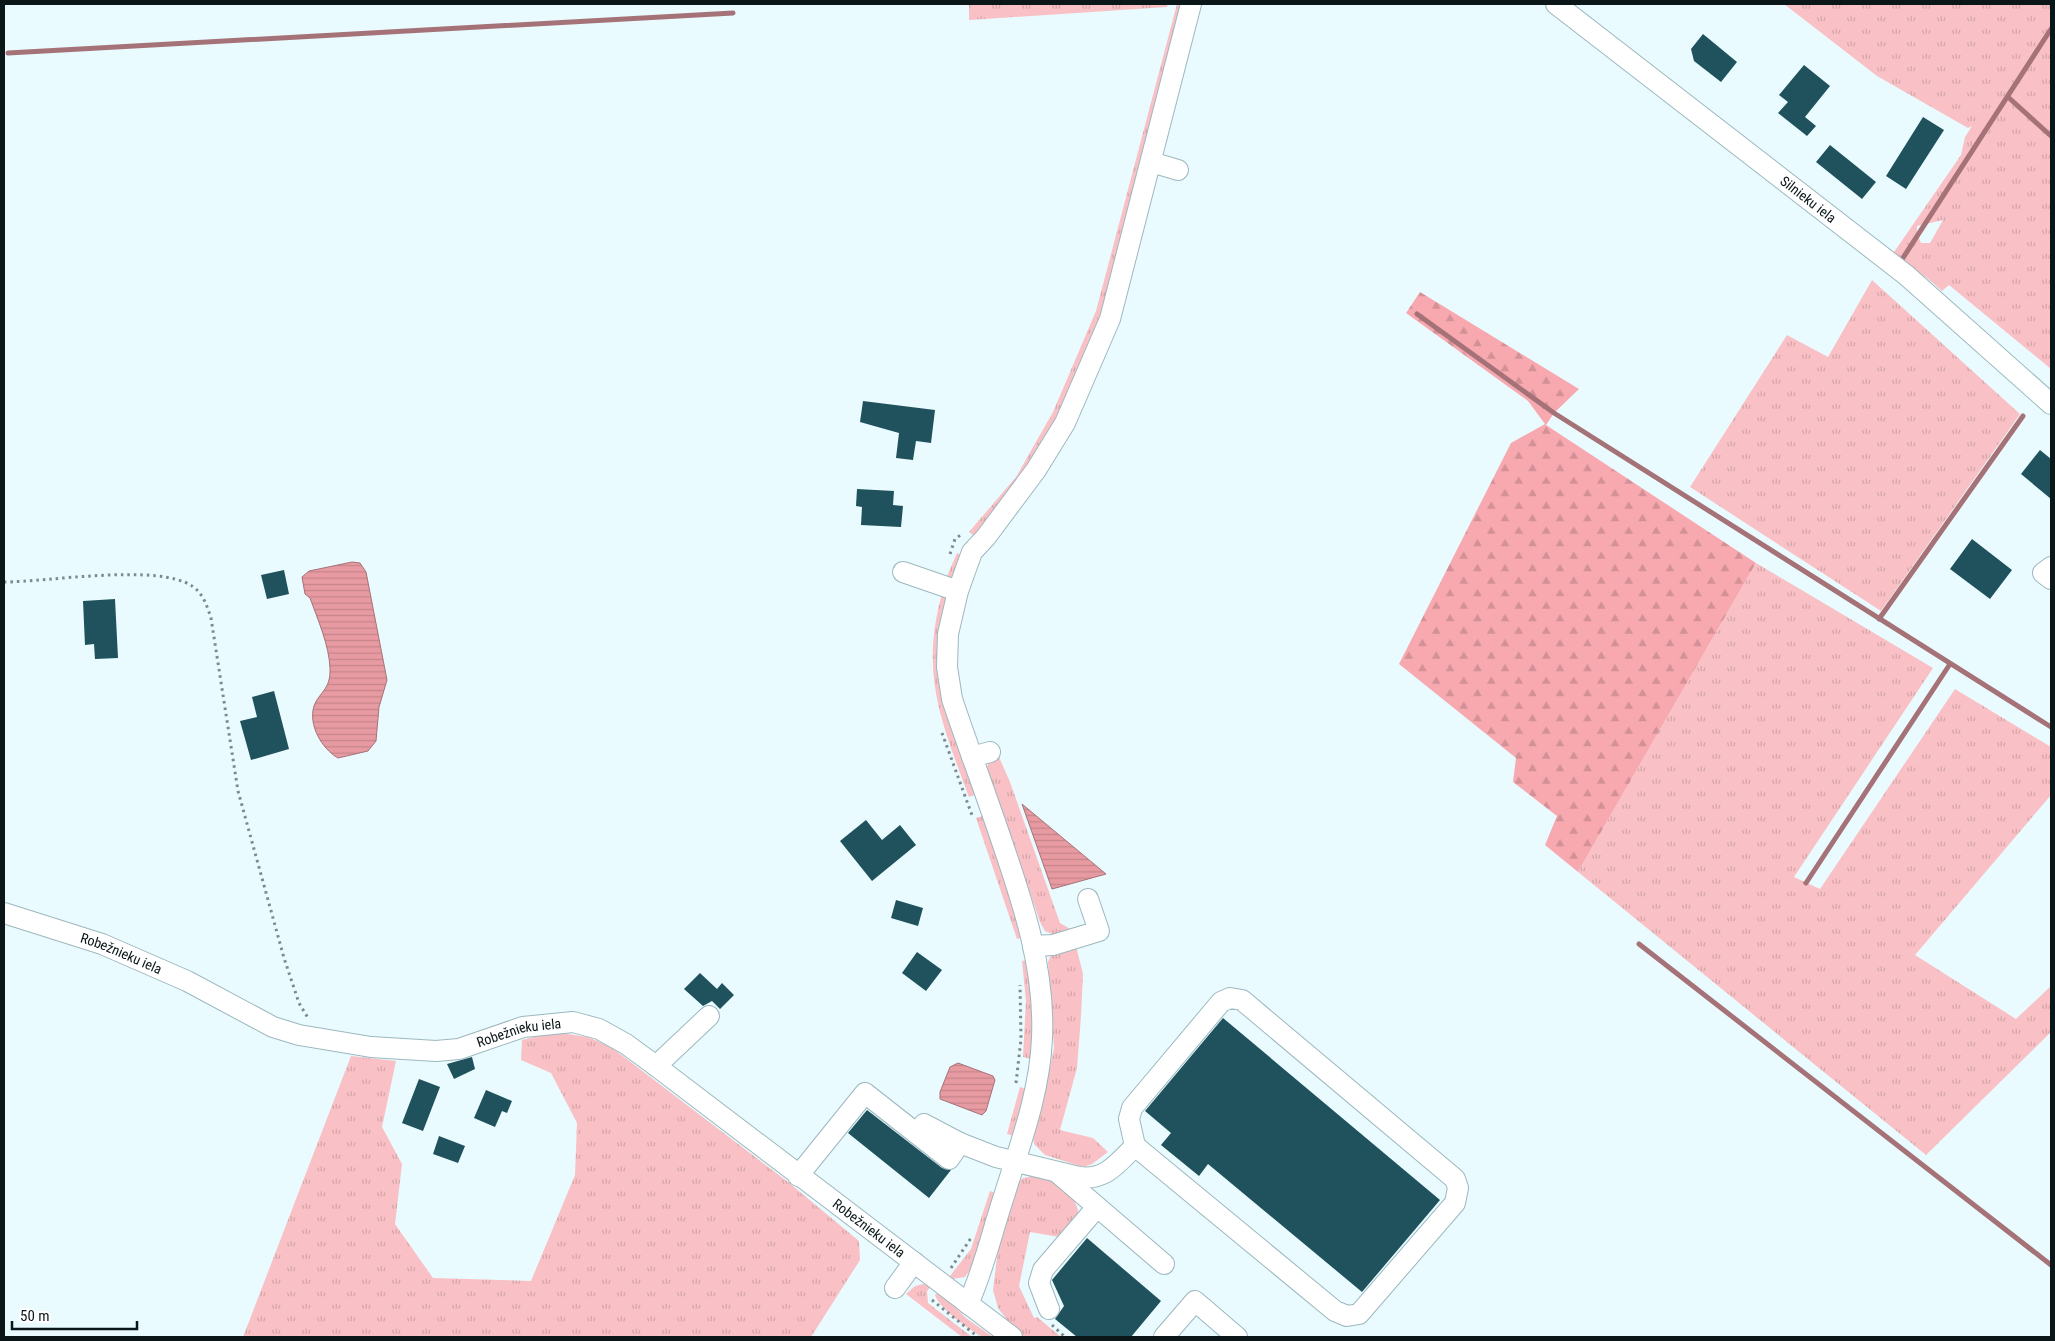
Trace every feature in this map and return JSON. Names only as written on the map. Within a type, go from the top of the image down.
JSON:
[{"type":"street","points":[[968,1304],[980,1277],[1016,1160],[1037,1079],[1042,1038],[1040,993],[1034,946],[981,755],[952,699],[947,667],[948,634],[958,591],[972,552],[986,537],[1036,470],[1078,396],[1110,318],[1191,4]]},
{"type":"street","name":"Silnieku iela","points":[[1556,4],[1906,276],[2051,404]]},
{"type":"street","points":[[1151,162],[1178,170]]},
{"type":"street","points":[[2051,567],[2043,573],[2051,579]]},
{"type":"street","points":[[902,572],[958,591]]},
{"type":"street","points":[[1034,946],[1053,945],[1099,931],[1088,899]]},
{"type":"street","name":"Robežnieku iela","points":[[4,913],[102,944],[148,963],[273,1027],[324,1040],[371,1047],[436,1051],[459,1049],[523,1027],[573,1022],[599,1029],[626,1044],[656,1066],[798,1176],[1012,1337]]},
{"type":"street","points":[[1230,998],[1242,1000],[1455,1179],[1458,1188],[1455,1203],[1359,1314],[1347,1316],[1335,1311],[1135,1146],[1129,1120],[1132,1108],[1221,1002],[1230,998]]},
{"type":"street","points":[[656,1066],[709,1016]]},
{"type":"street","points":[[798,1176],[865,1093],[918,1133],[924,1124],[960,1143],[996,1157],[1016,1160],[1091,1179],[1103,1175],[1135,1146]]},
{"type":"street","points":[[1056,1171],[1164,1264]]},
{"type":"street","points":[[1049,1309],[1039,1283],[1043,1270],[1097,1207]]},
{"type":"street","points":[[895,1288],[914,1262]]},
{"type":"street","points":[[1164,1337],[1195,1301],[1237,1337]]},
{"type":"path","points":[[949,558],[955,540],[963,533]]},
{"type":"path","points":[[4,582],[155,576],[182,581],[200,593],[211,618],[238,791],[270,909],[299,1004],[324,1040]]},
{"type":"path","points":[[942,731],[975,825]]},
{"type":"path","points":[[1016,1088],[1021,1030],[1019,980]]},
{"type":"path","points":[[950,1270],[963,1253],[973,1232]]},
{"type":"green space","points":[[969,4],[1168,4],[1167,7],[969,20]]},
{"type":"green space","points":[[1177,4],[1182,4],[1101,318],[1062,410],[1015,486],[976,537],[969,532],[1016,477],[1053,412],[1096,311]]},
{"type":"green space","points":[[1784,4],[2051,4],[2051,369],[1949,285],[1942,291],[1927,278],[1892,258],[1894,252],[1961,155],[1965,137],[1972,126],[1968,128],[1877,76]],"holes":[[[1943,220],[1930,243],[1921,243],[1917,234],[1917,226]]]},
{"type":"green space","points":[[1872,280],[2020,414],[1881,611],[1690,487],[1787,335],[1828,357]]},
{"type":"green space","points":[[1420,292],[1579,389],[1554,413],[1546,425],[1756,563],[1578,872],[1545,845],[1557,816],[1513,782],[1516,758],[1399,664],[1511,443],[1545,424],[1528,401],[1406,313]]},
{"type":"green space","points":[[957,553],[963,556],[952,583],[945,581]]},
{"type":"green space","points":[[1756,563],[1933,668],[1794,877],[1820,889],[1955,689],[2051,747],[2051,795],[1915,955],[2016,1019],[2051,986],[2051,1032],[1926,1155],[1578,872]]},
{"type":"green space","points":[[943,590],[949,593],[944,612],[975,795],[969,797],[942,720],[936,696],[933,672],[933,647],[936,620]]},
{"type":"green space","points":[[999,757],[1010,782],[1060,923],[1072,930],[1083,974],[1077,1068],[1060,1130],[1093,1138],[1108,1152],[1092,1164],[1083,1167],[1045,1155],[1034,1144],[1033,1136],[1041,1110],[1054,1048],[1048,962],[1051,955],[1057,951],[1053,945],[1052,934],[1045,931],[1040,922],[987,767],[989,761]]},
{"type":"green space","points":[[983,816],[1024,937],[1017,939],[976,818]]},
{"type":"green space","points":[[1027,960],[1033,1011],[1031,1059],[1023,1057],[1026,1001],[1022,961]]},
{"type":"green space","points":[[554,1032],[588,1037],[611,1047],[788,1182],[859,1241],[860,1260],[811,1337],[243,1337],[351,1056],[396,1061],[382,1127],[402,1164],[395,1224],[433,1278],[531,1281],[575,1175],[577,1123],[551,1073],[521,1060],[522,1040]]},
{"type":"green space","points":[[1020,1087],[1026,1089],[1014,1136],[1007,1134]]},
{"type":"green space","points":[[1038,1175],[1052,1180],[1064,1189],[1074,1201],[1079,1215],[1059,1237],[1030,1232],[1019,1286],[1034,1318],[1037,1317],[1061,1337],[1024,1337],[1013,1328],[998,1308],[993,1290],[998,1249],[1016,1184],[1023,1178]]},
{"type":"green space","points":[[990,1191],[997,1194],[970,1270],[965,1277],[952,1279],[950,1276],[971,1249]]},
{"type":"green space","points":[[923,1284],[931,1286],[927,1291],[928,1303],[972,1337],[962,1337],[906,1294],[915,1286]]},
{"type":"green space","points":[[939,1291],[966,1318],[993,1337],[982,1337],[955,1318],[937,1300],[935,1295]]},
{"type":"shaded area","points":[[352,562],[360,563],[366,572],[387,680],[379,707],[376,741],[368,751],[338,758],[322,743],[313,721],[314,706],[327,686],[330,668],[328,650],[323,633],[310,598],[305,594],[302,577],[309,571]]},
{"type":"shaded area","points":[[1022,804],[1106,874],[1052,889]]},
{"type":"shaded area","points":[[958,1063],[993,1076],[995,1080],[986,1111],[982,1115],[940,1099],[940,1092],[950,1067]]},
{"type":"building","points":[[1703,34],[1737,62],[1721,82],[1694,61],[1691,49]]},
{"type":"building","points":[[1804,65],[1830,86],[1805,117],[1816,126],[1807,136],[1778,113],[1788,102],[1779,95]]},
{"type":"building","points":[[1923,117],[1944,130],[1906,189],[1886,176]]},
{"type":"building","points":[[1830,145],[1876,182],[1862,199],[1816,162]]},
{"type":"building","points":[[863,401],[935,410],[931,443],[916,441],[913,460],[896,458],[899,433],[860,422]]},
{"type":"building","points":[[2040,450],[2051,459],[2051,499],[2021,474]]},
{"type":"building","points":[[857,489],[894,491],[893,505],[903,506],[901,527],[861,525],[862,507],[856,506]]},
{"type":"building","points":[[1972,539],[2012,570],[1990,599],[1950,569]]},
{"type":"building","points":[[284,570],[289,594],[267,599],[261,575]]},
{"type":"building","points":[[115,599],[118,658],[95,659],[94,644],[85,645],[83,601]]},
{"type":"building","points":[[274,691],[289,749],[251,760],[240,721],[257,717],[252,697]]},
{"type":"building","points":[[866,820],[882,840],[900,825],[916,845],[872,881],[840,841]]},
{"type":"building","points":[[896,900],[923,908],[918,926],[891,918]]},
{"type":"building","points":[[917,952],[942,970],[926,991],[902,973]]},
{"type":"building","points":[[700,973],[717,989],[722,983],[734,995],[720,1009],[712,1001],[703,1006],[684,989]]},
{"type":"building","points":[[1223,1018],[1440,1200],[1362,1292],[1208,1164],[1199,1176],[1161,1145],[1171,1133],[1145,1111]]},
{"type":"building","points":[[472,1057],[475,1069],[454,1079],[447,1064]]},
{"type":"building","points":[[419,1079],[440,1087],[423,1131],[402,1123]]},
{"type":"building","points":[[486,1090],[512,1101],[507,1113],[502,1111],[495,1127],[474,1118]]},
{"type":"building","points":[[867,1110],[942,1168],[951,1170],[929,1198],[848,1133]]},
{"type":"building","points":[[439,1136],[465,1146],[458,1163],[433,1154]]},
{"type":"building","points":[[1087,1238],[1161,1301],[1131,1337],[1077,1337],[1055,1319],[1064,1306],[1052,1280]]},
{"type":"waterway","points":[[8,53],[733,13]]},
{"type":"waterway","points":[[1901,261],[2051,29]]},
{"type":"waterway","points":[[2008,97],[2051,136]]},
{"type":"waterway","points":[[1417,314],[1554,413],[2051,727]]},
{"type":"waterway","points":[[1879,619],[2023,416]]},
{"type":"waterway","points":[[1806,883],[1950,664]]},
{"type":"waterway","points":[[1639,944],[2051,1265]]}]
